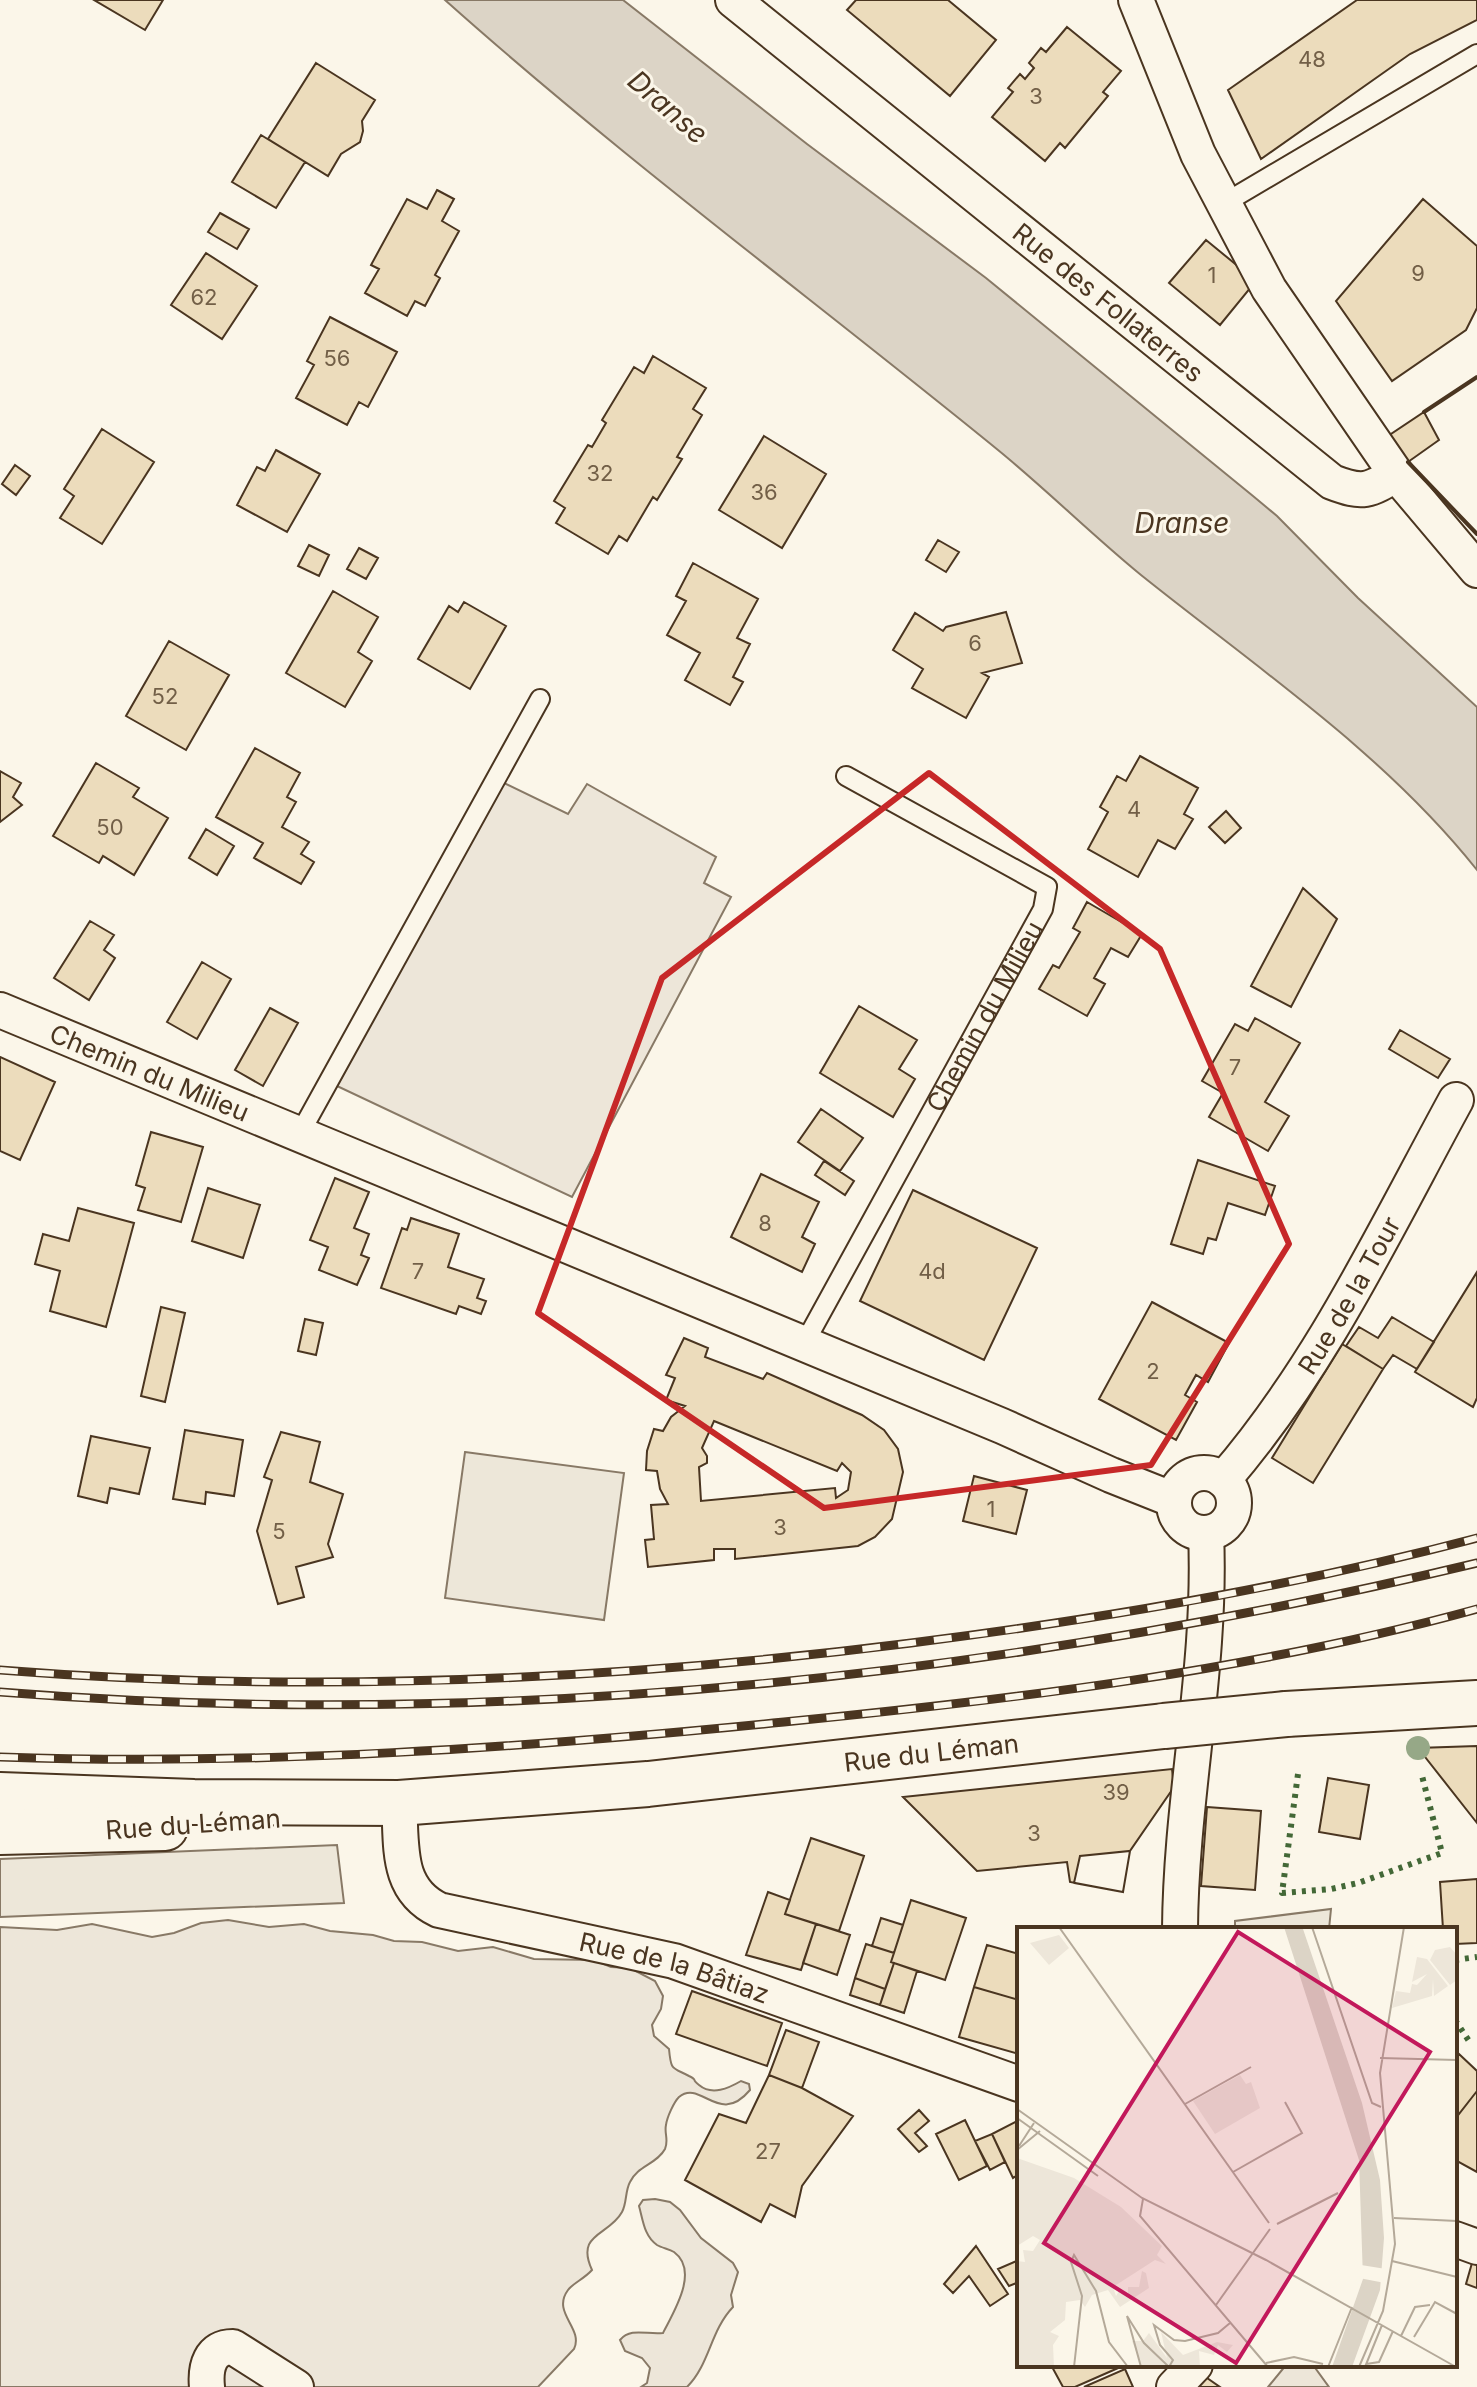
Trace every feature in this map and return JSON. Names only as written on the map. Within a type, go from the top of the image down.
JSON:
[{"type":"main road","name":"Rue du Léman","points":[[0,1832],[185,1827],[392,1804],[648,1784],[1286,1714],[1477,1703]]},
{"type":"main road","name":"Rue du Léman","points":[[0,1795],[194,1802],[392,1804]]},
{"type":"street","name":"Rue des Follaterres","points":[[733,0],[1332,482],[1367,491],[1396,474]]},
{"type":"street","points":[[1136,0],[1198,154],[1269,289],[1396,474],[1477,570]]},
{"type":"street","name":"Chemin du Milieu","points":[[0,1010],[1174,1500]]},
{"type":"street","name":"Rue de la Tour","points":[[1223,1480],[1259,1440],[1327,1338],[1456,1100]]},
{"type":"street","points":[[1194,1474],[1213,1474],[1223,1480],[1231,1491],[1233,1510],[1222,1526],[1206,1533],[1183,1525],[1176,1515],[1174,1500],[1179,1486],[1194,1474]]},
{"type":"street","points":[[1180,1927],[1185,1829],[1206,1644],[1206,1533]]},
{"type":"street","name":"Rue de la Bâtiaz","points":[[392,1804],[405,1877],[425,1903],[439,1910],[674,1961],[1017,2083]]},
{"type":"street","points":[[1457,2240],[1477,2247]]},
{"type":"street","points":[[207,2387],[207,2369],[213,2353],[223,2347],[233,2347],[296,2387]]},
{"type":"street","points":[[1174,2387],[1193,2367]]},
{"type":"lane","points":[[1223,204],[1477,54]]},
{"type":"lane","points":[[299,1135],[540,699]]},
{"type":"lane","name":"Chemin du Milieu","points":[[804,1344],[1043,909],[1047,887],[846,776]]},
{"type":"highlighted area","points":[[929,773],[1160,949],[1289,1244],[1151,1465],[824,1508],[538,1313],[662,978]]},
{"type":"shaded area","points":[[502,782],[568,814],[587,784],[716,857],[704,883],[731,897],[572,1197],[337,1086]]},
{"type":"shaded area","points":[[465,1452],[624,1473],[604,1620],[445,1598]]},
{"type":"shaded area","points":[[337,1845],[344,1903],[0,1917],[0,1859]]},
{"type":"shaded area","points":[[1331,1909],[1329,1927],[1235,1927],[1235,1921]]},
{"type":"shaded area","points":[[228,1920],[269,1927],[304,1924],[394,1941],[422,1942],[458,1951],[493,1947],[534,1959],[594,1960],[611,1967],[630,1968],[655,1981],[663,1996],[661,2009],[652,2025],[654,2036],[669,2049],[673,2067],[709,2090],[726,2088],[741,2081],[749,2084],[750,2090],[729,2104],[687,2093],[677,2099],[667,2122],[665,2149],[633,2177],[622,2212],[591,2242],[588,2258],[592,2270],[570,2288],[564,2298],[565,2313],[575,2334],[574,2349],[538,2387],[0,2387],[0,1927],[57,1930],[92,1924],[152,1937],[201,1923]]},
{"type":"shaded area","points":[[643,2200],[670,2202],[680,2210],[701,2238],[733,2263],[738,2272],[731,2295],[733,2307],[719,2326],[701,2368],[687,2387],[641,2387],[647,2383],[650,2368],[642,2358],[625,2351],[620,2340],[634,2333],[663,2333],[678,2304],[685,2281],[681,2260],[674,2252],[653,2241],[643,2222],[639,2206]]},
{"type":"shaded area","points":[[1284,2367],[1314,2367],[1329,2387],[1268,2387]]},
{"type":"water","name":"Dranse","points":[[445,0],[623,0],[807,144],[986,278],[1277,516],[1358,598],[1477,707],[1477,870],[1402,788],[1318,714],[1141,575],[998,450],[580,116]]},
{"type":"building","points":[[94,0],[163,0],[145,30]]},
{"type":"building","points":[[856,0],[948,0],[996,40],[950,96],[847,10]]},
{"type":"building","points":[[1357,0],[1477,0],[1477,20],[1410,54],[1261,159],[1228,90]]},
{"type":"building","points":[[1067,27],[1121,71],[1103,92],[1108,96],[1065,148],[1060,143],[1045,161],[992,117],[1013,92],[1008,88],[1020,74],[1025,79],[1034,68],[1029,63],[1041,48],[1046,52]]},
{"type":"building","points":[[316,63],[375,100],[362,121],[360,142],[341,154],[328,176],[268,139]]},
{"type":"building","points":[[261,135],[305,162],[276,208],[232,182]]},
{"type":"building","points":[[437,190],[454,199],[442,221],[459,231],[435,275],[440,278],[425,306],[415,301],[407,316],[365,293],[379,269],[371,265],[407,199],[427,209]]},
{"type":"building","points":[[1423,199],[1477,246],[1477,308],[1466,330],[1392,381],[1336,301]]},
{"type":"building","points":[[220,213],[249,229],[237,249],[208,232]]},
{"type":"building","points":[[1206,240],[1256,281],[1220,325],[1169,283]]},
{"type":"building","points":[[206,253],[257,286],[222,339],[171,305]]},
{"type":"building","points":[[330,317],[397,352],[368,407],[359,402],[347,425],[296,398],[314,365],[307,361]]},
{"type":"building","points":[[653,356],[706,388],[693,409],[702,415],[677,457],[682,459],[657,500],[653,497],[627,541],[619,536],[608,554],[556,523],[565,508],[554,501],[588,445],[592,447],[606,423],[602,420],[634,367],[644,373]]},
{"type":"building","points":[[1424,412],[1439,440],[1408,462],[1388,436]]},
{"type":"building","points":[[102,429],[154,462],[102,544],[60,518],[74,496],[64,489]]},
{"type":"building","points":[[764,436],[826,474],[782,548],[719,510]]},
{"type":"building","points":[[276,450],[320,474],[287,532],[237,505],[257,467],[265,471]]},
{"type":"building","points":[[15,465],[30,476],[16,495],[2,484]]},
{"type":"building","points":[[938,540],[959,552],[946,572],[926,560]]},
{"type":"building","points":[[309,545],[329,555],[319,576],[298,566]]},
{"type":"building","points":[[359,548],[378,558],[366,579],[347,569]]},
{"type":"building","points":[[693,563],[758,599],[737,638],[750,644],[733,677],[743,682],[730,705],[685,680],[700,653],[667,635],[686,601],[676,596]]},
{"type":"building","points":[[333,591],[378,617],[358,652],[372,661],[345,707],[286,673]]},
{"type":"building","points":[[464,602],[506,626],[470,689],[418,659],[449,606],[458,612]]},
{"type":"building","points":[[1006,612],[1022,663],[982,673],[989,677],[966,718],[912,688],[923,669],[893,650],[915,613],[943,631],[946,627]]},
{"type":"building","points":[[169,641],[229,675],[186,750],[126,716]]},
{"type":"building","points":[[255,748],[300,773],[287,797],[296,802],[282,827],[309,842],[301,854],[314,862],[301,884],[254,858],[263,843],[216,817]]},
{"type":"building","points":[[1140,756],[1198,788],[1184,814],[1193,819],[1175,849],[1158,840],[1138,877],[1088,849],[1108,812],[1100,807],[1117,776],[1126,781]]},
{"type":"building","points":[[96,763],[139,788],[133,797],[168,818],[134,875],[103,856],[99,863],[53,836]]},
{"type":"building","points":[[0,771],[21,783],[13,797],[22,805],[0,822]]},
{"type":"building","points":[[1226,811],[1241,828],[1225,843],[1209,827]]},
{"type":"building","points":[[206,829],[234,846],[217,875],[189,858]]},
{"type":"building","points":[[1303,888],[1337,919],[1291,1007],[1251,986]]},
{"type":"building","points":[[1087,902],[1142,934],[1128,957],[1111,948],[1094,978],[1105,984],[1087,1016],[1039,989],[1053,965],[1059,968],[1080,932],[1073,928]]},
{"type":"building","points":[[90,921],[114,935],[104,950],[115,958],[89,1000],[54,978]]},
{"type":"building","points":[[202,962],[231,979],[197,1039],[167,1022]]},
{"type":"building","points":[[859,1006],[917,1040],[899,1069],[915,1079],[893,1117],[820,1073]]},
{"type":"building","points":[[270,1008],[298,1023],[263,1086],[235,1070]]},
{"type":"building","points":[[1255,1018],[1300,1043],[1265,1102],[1289,1116],[1268,1151],[1209,1117],[1223,1093],[1202,1081],[1235,1024],[1248,1031]]},
{"type":"building","points":[[1400,1030],[1450,1059],[1438,1078],[1389,1049]]},
{"type":"building","points":[[0,1057],[55,1082],[20,1160],[0,1151]]},
{"type":"building","points":[[821,1109],[863,1138],[840,1171],[798,1142]]},
{"type":"building","points":[[151,1132],[203,1147],[181,1222],[138,1210],[145,1188],[136,1185]]},
{"type":"building","points":[[1198,1160],[1275,1186],[1265,1215],[1228,1203],[1216,1240],[1208,1238],[1203,1254],[1171,1244]]},
{"type":"building","points":[[824,1161],[854,1181],[845,1195],[815,1175]]},
{"type":"building","points":[[761,1174],[819,1202],[802,1237],[815,1244],[802,1272],[731,1237]]},
{"type":"building","points":[[335,1178],[369,1192],[354,1228],[369,1234],[361,1255],[369,1258],[357,1285],[319,1270],[328,1247],[310,1240]]},
{"type":"building","points":[[208,1188],[260,1205],[243,1258],[192,1241]]},
{"type":"building","points":[[913,1190],[1037,1248],[984,1360],[860,1301]]},
{"type":"building","points":[[78,1208],[134,1223],[106,1327],[50,1311],[60,1271],[35,1264],[43,1234],[69,1241]]},
{"type":"building","points":[[411,1218],[459,1234],[448,1267],[484,1279],[477,1298],[486,1301],[481,1314],[459,1306],[456,1314],[381,1288],[402,1228],[407,1230]]},
{"type":"building","points":[[1477,1272],[1477,1398],[1473,1407],[1415,1372]]},
{"type":"building","points":[[1152,1302],[1229,1343],[1208,1382],[1196,1375],[1185,1395],[1197,1402],[1176,1440],[1099,1399]]},
{"type":"building","points":[[161,1307],[185,1313],[165,1402],[141,1396]]},
{"type":"building","points":[[1392,1317],[1434,1342],[1417,1369],[1393,1355],[1383,1369],[1346,1346],[1359,1327],[1378,1338]]},
{"type":"building","points":[[305,1319],[323,1323],[316,1355],[298,1351]]},
{"type":"building","points":[[684,1338],[708,1348],[705,1357],[763,1379],[767,1373],[862,1415],[884,1430],[898,1449],[903,1472],[892,1519],[875,1537],[858,1546],[735,1559],[735,1549],[714,1549],[714,1560],[648,1567],[645,1540],[654,1539],[651,1505],[668,1504],[660,1489],[657,1471],[646,1470],[647,1451],[654,1429],[663,1431],[671,1417],[685,1406],[666,1400],[675,1378],[666,1375]],"holes":[[[714,1421],[837,1471],[842,1463],[851,1472],[848,1490],[836,1498],[835,1488],[701,1501],[699,1467],[707,1463],[702,1448]]]},
{"type":"building","points":[[1342,1344],[1383,1369],[1313,1483],[1272,1458]]},
{"type":"building","points":[[185,1430],[243,1440],[234,1496],[206,1492],[205,1504],[173,1499]]},
{"type":"building","points":[[281,1432],[320,1442],[310,1482],[343,1494],[328,1544],[333,1557],[296,1567],[304,1597],[278,1604],[257,1531],[272,1480],[264,1477]]},
{"type":"building","points":[[91,1436],[150,1448],[139,1494],[110,1488],[107,1503],[78,1496]]},
{"type":"building","points":[[974,1476],[1027,1490],[1016,1534],[963,1521]]},
{"type":"building","points":[[1477,1746],[1477,1823],[1418,1748]]},
{"type":"building","points":[[1172,1769],[1174,1787],[1130,1851],[1123,1892],[1070,1882],[1067,1862],[977,1871],[903,1797]]},
{"type":"building","points":[[1328,1778],[1369,1785],[1360,1839],[1319,1832]]},
{"type":"building","points":[[1207,1807],[1261,1811],[1255,1890],[1201,1886]]},
{"type":"building","points":[[811,1838],[864,1856],[839,1931],[785,1914]]},
{"type":"building","points":[[1130,1851],[1123,1892],[1074,1883],[1080,1856]]},
{"type":"building","points":[[1477,1879],[1477,1943],[1457,1944],[1457,1927],[1443,1927],[1440,1882]]},
{"type":"building","points":[[768,1892],[790,1900],[785,1914],[816,1924],[801,1970],[746,1955]]},
{"type":"building","points":[[911,1900],[966,1918],[945,1980],[891,1962]]},
{"type":"building","points":[[881,1918],[903,1925],[894,1953],[872,1946]]},
{"type":"building","points":[[816,1924],[850,1935],[837,1975],[803,1963]]},
{"type":"building","points":[[866,1944],[894,1953],[891,1962],[894,1963],[885,1989],[855,1978]]},
{"type":"building","points":[[987,1945],[1017,1953],[1017,1999],[974,1987]]},
{"type":"building","points":[[894,1963],[917,1971],[904,2013],[880,2005]]},
{"type":"building","points":[[855,1978],[885,1989],[880,2005],[850,1995]]},
{"type":"building","points":[[974,1987],[1017,1999],[1017,2053],[959,2037]]},
{"type":"building","points":[[692,1991],[782,2023],[767,2066],[676,2034]]},
{"type":"building","points":[[786,2030],[819,2042],[802,2088],[769,2075]]},
{"type":"building","points":[[1459,2054],[1477,2071],[1477,2091],[1457,2116]]},
{"type":"building","points":[[769,2075],[802,2088],[853,2116],[802,2186],[795,2217],[770,2204],[761,2222],[685,2180],[719,2114],[746,2123]]},
{"type":"building","points":[[1477,2091],[1477,2172],[1457,2161],[1457,2116]]},
{"type":"building","points":[[919,2110],[929,2121],[915,2133],[927,2146],[919,2152],[898,2129]]},
{"type":"building","points":[[965,2120],[987,2166],[959,2180],[936,2134]]},
{"type":"building","points":[[1017,2121],[1017,2175],[1013,2178],[992,2134]]},
{"type":"building","points":[[992,2134],[1005,2162],[990,2170],[975,2141]]},
{"type":"building","points":[[976,2246],[1008,2294],[990,2306],[969,2276],[953,2293],[944,2284]]},
{"type":"building","points":[[1017,2261],[1017,2283],[1009,2286],[998,2269]]},
{"type":"building","points":[[1472,2263],[1477,2265],[1477,2288],[1466,2284]]},
{"type":"building","points":[[1052,2367],[1120,2367],[1075,2387],[1063,2387]]},
{"type":"building","points":[[1125,2369],[1133,2387],[1084,2387]]},
{"type":"building","points":[[1197,2371],[1220,2387],[1185,2387]]},
{"type":"railway","points":[[0,1670],[114,1677],[342,1682],[456,1680],[684,1667],[911,1643],[1125,1612],[1337,1572],[1477,1538]]},
{"type":"railway","points":[[0,1692],[186,1702],[372,1704],[558,1699],[743,1685],[928,1665],[1112,1637],[1295,1603],[1477,1563]]},
{"type":"railway","points":[[0,1757],[196,1759],[393,1753],[589,1740],[784,1722],[1046,1692],[1220,1666],[1392,1631],[1477,1609]]},
{"type":"hedge","points":[[1298,1774],[1282,1893],[1331,1889],[1358,1883],[1442,1853],[1421,1772]]},
{"type":"hedge","points":[[1457,1960],[1477,1957]]},
{"type":"hedge","points":[[1457,2023],[1471,2044]]},
{"type":"wall","points":[[1424,412],[1477,377]]},
{"type":"wall","points":[[1408,462],[1477,534]]}]
